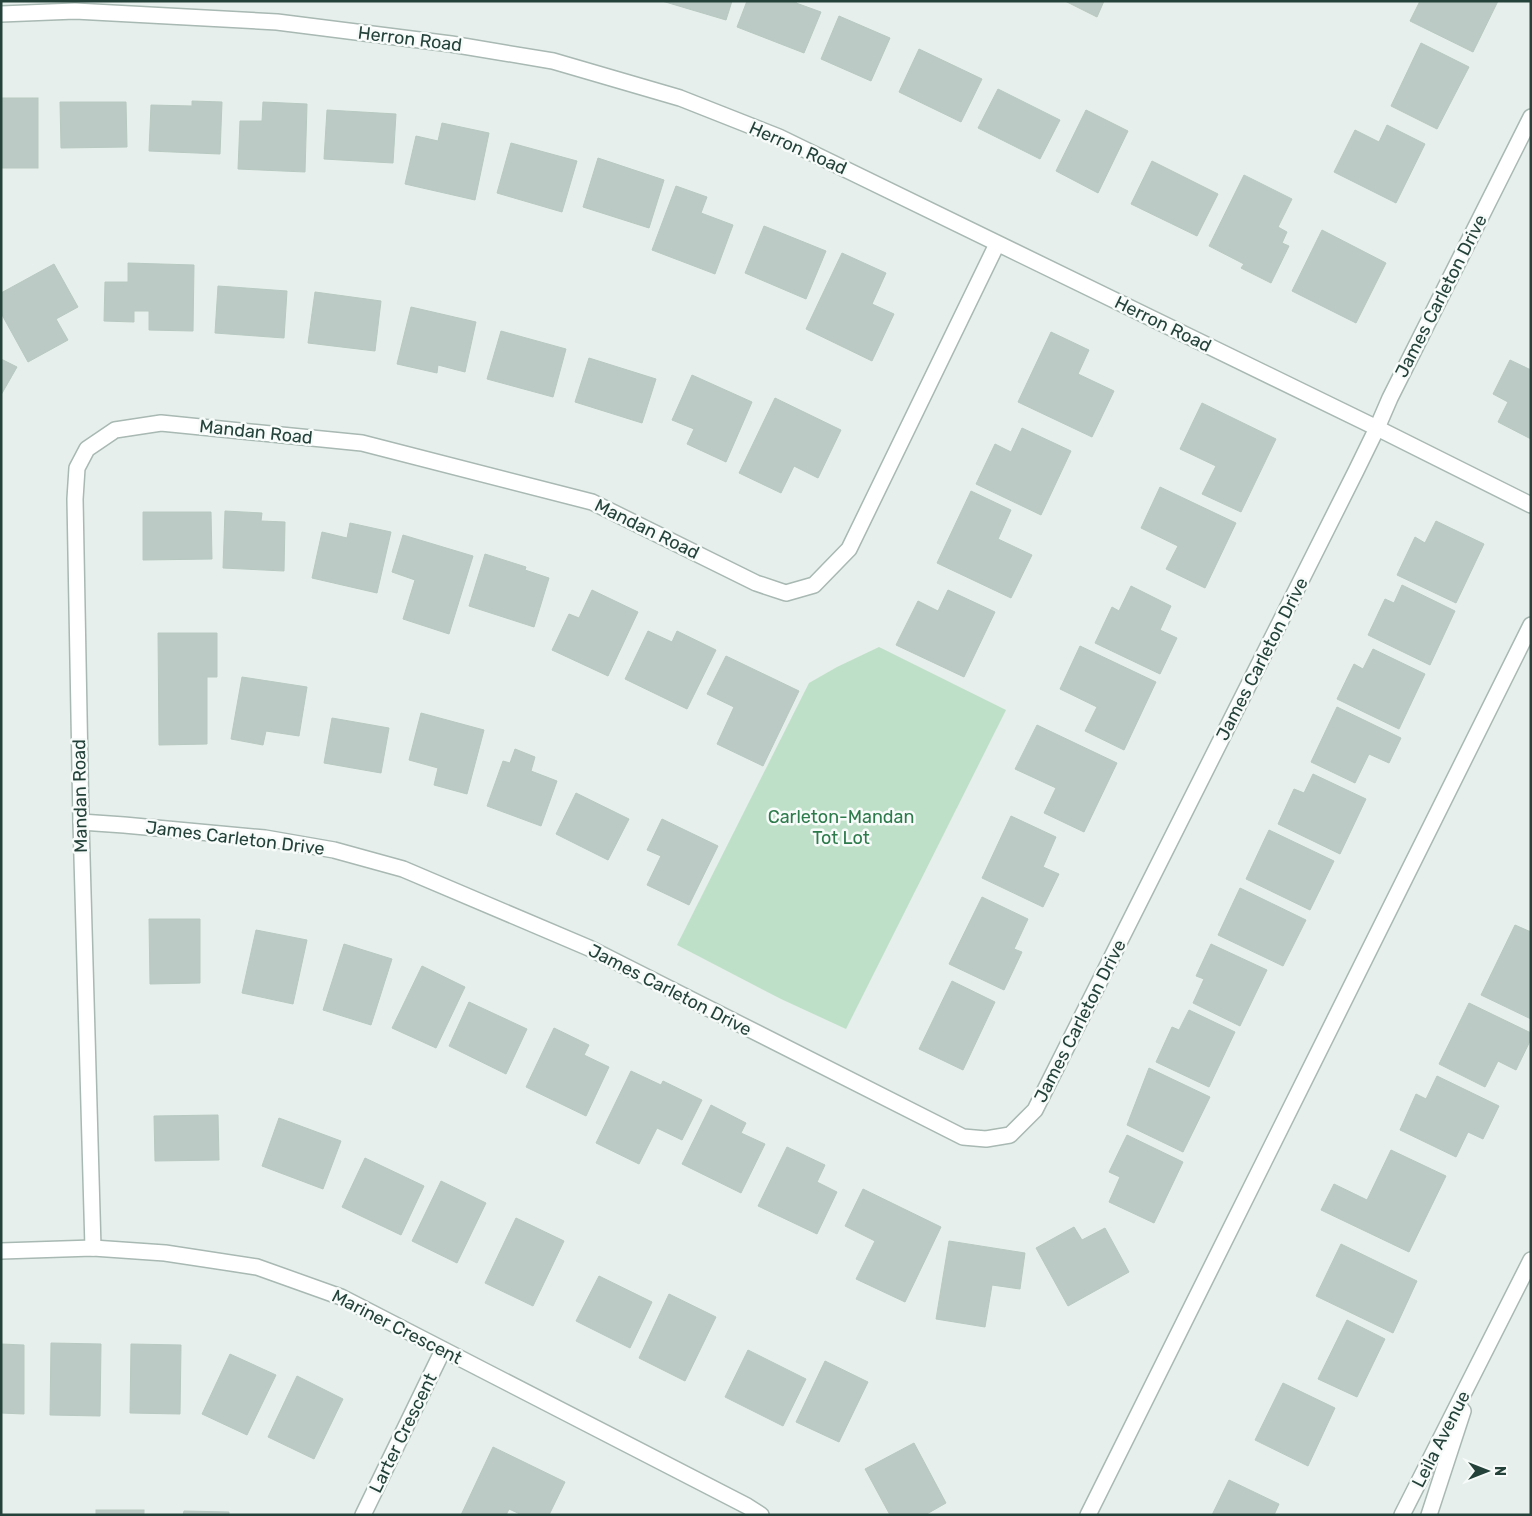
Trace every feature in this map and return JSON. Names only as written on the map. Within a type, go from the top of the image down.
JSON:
[{"type":"street","name":"Herron Road","points":[[1,14],[75,6],[277,22],[452,44],[553,61],[680,98],[779,137],[1377,428],[1531,506]]},
{"type":"street","name":"James Carleton Drive","points":[[81,822],[265,838],[334,850],[403,869],[589,948],[963,1137],[986,1139],[1010,1135],[1035,1110],[1531,117]]},
{"type":"street","name":"Mandan Road","points":[[93,1248],[81,822],[75,499],[77,468],[87,449],[115,430],[160,423],[362,443],[592,502],[756,583],[786,593],[814,585],[849,550],[996,244]]},
{"type":"street","points":[[1088,1515],[1531,625]]},
{"type":"street","name":"Mariner Crescent","points":[[1,1251],[93,1248],[165,1253],[257,1267],[340,1297],[738,1501],[761,1515]]},
{"type":"street","name":"Leila Avenue","points":[[1402,1515],[1531,1260]]},
{"type":"street","name":"Larter Crescent","points":[[363,1515],[443,1350]]},
{"type":"street","name":"Leila Avenue","points":[[1429,1515],[1480,1362]]},
{"type":"green space","name":"Carleton-Mandan Tot Lot","points":[[879,647],[1006,710],[846,1029],[781,999],[677,945],[809,683]]},
{"type":"building","points":[[662,1],[732,1],[726,20]]},
{"type":"building","points":[[747,1],[797,1],[796,3],[821,12],[804,53],[737,27]]},
{"type":"building","points":[[1065,1],[1104,1],[1097,17]]},
{"type":"building","points":[[1420,1],[1498,1],[1473,52],[1410,21]]},
{"type":"building","points":[[839,16],[890,38],[871,81],[821,59]]},
{"type":"building","points":[[1421,43],[1469,67],[1437,129],[1391,106]]},
{"type":"building","points":[[919,49],[982,79],[961,122],[899,92]]},
{"type":"building","points":[[998,89],[1060,120],[1040,159],[978,128]]},
{"type":"building","points":[[1,98],[38,98],[38,168],[1,168]]},
{"type":"building","points":[[192,101],[222,102],[220,154],[149,151],[151,105],[192,106]]},
{"type":"building","points":[[60,102],[126,102],[127,147],[61,148]]},
{"type":"building","points":[[263,102],[307,104],[305,172],[238,169],[240,121],[262,121]]},
{"type":"building","points":[[327,110],[396,114],[393,163],[324,159]]},
{"type":"building","points":[[1086,110],[1128,131],[1098,193],[1056,171]]},
{"type":"building","points":[[442,123],[489,133],[475,200],[405,184],[416,136],[438,141]]},
{"type":"building","points":[[1387,125],[1425,144],[1396,203],[1334,172],[1355,130],[1379,142]]},
{"type":"building","points":[[511,143],[577,161],[562,212],[497,193]]},
{"type":"building","points":[[598,158],[664,180],[649,228],[583,207]]},
{"type":"building","points":[[1152,161],[1218,194],[1197,236],[1131,204]]},
{"type":"building","points":[[1244,175],[1292,199],[1278,227],[1287,232],[1282,243],[1289,246],[1271,283],[1241,268],[1244,264],[1209,246]]},
{"type":"building","points":[[676,186],[707,197],[701,213],[733,225],[715,274],[652,250]]},
{"type":"building","points":[[764,226],[826,251],[806,299],[745,273]]},
{"type":"building","points":[[1322,230],[1386,263],[1356,323],[1292,291]]},
{"type":"building","points":[[842,253],[886,273],[872,304],[894,314],[872,361],[806,329]]},
{"type":"building","points":[[128,263],[194,265],[193,331],[149,330],[149,311],[134,311],[134,322],[104,321],[105,282],[128,282]]},
{"type":"building","points":[[54,264],[78,307],[56,319],[68,340],[28,362],[1,313],[1,293]]},
{"type":"building","points":[[218,286],[287,291],[284,338],[215,333]]},
{"type":"building","points":[[315,292],[381,301],[375,351],[308,343]]},
{"type":"building","points":[[411,307],[476,322],[465,372],[438,365],[437,373],[397,364]]},
{"type":"building","points":[[501,331],[566,349],[553,397],[487,379]]},
{"type":"building","points":[[1051,332],[1089,350],[1078,374],[1114,391],[1092,437],[1018,402]]},
{"type":"building","points":[[589,358],[656,379],[642,423],[575,402]]},
{"type":"building","points":[[1,359],[17,367],[1,395]]},
{"type":"building","points":[[1510,360],[1531,370],[1531,439],[1498,422],[1508,402],[1493,394]]},
{"type":"building","points":[[692,375],[752,402],[726,462],[687,444],[694,429],[672,420]]},
{"type":"building","points":[[775,398],[841,430],[818,478],[794,466],[781,493],[739,473]]},
{"type":"building","points":[[1202,403],[1276,439],[1241,512],[1202,494],[1216,466],[1180,449]]},
{"type":"building","points":[[1022,428],[1071,451],[1041,515],[976,484],[995,444],[1011,452]]},
{"type":"building","points":[[1160,487],[1236,523],[1205,588],[1166,569],[1178,546],[1141,528]]},
{"type":"building","points":[[971,491],[1011,510],[998,539],[1032,555],[1011,598],[937,563]]},
{"type":"building","points":[[225,511],[262,513],[261,521],[285,522],[284,571],[223,568]]},
{"type":"building","points":[[143,512],[211,512],[212,559],[143,560]]},
{"type":"building","points":[[1436,521],[1484,544],[1456,603],[1397,575],[1415,537],[1425,543]]},
{"type":"building","points":[[350,523],[391,532],[377,593],[312,578],[322,532],[347,538]]},
{"type":"building","points":[[403,535],[473,556],[449,634],[403,619],[415,580],[392,572]]},
{"type":"building","points":[[485,554],[526,567],[525,570],[549,578],[534,627],[469,606]]},
{"type":"building","points":[[1402,585],[1455,611],[1430,665],[1368,635],[1385,599],[1394,603]]},
{"type":"building","points":[[1131,586],[1171,606],[1160,630],[1177,638],[1160,674],[1095,643],[1112,607],[1119,611]]},
{"type":"building","points":[[592,590],[638,612],[608,676],[552,650],[569,614],[579,618]]},
{"type":"building","points":[[948,590],[995,612],[964,677],[896,645],[918,601],[938,611]]},
{"type":"building","points":[[648,631],[672,642],[677,631],[716,650],[687,709],[625,679]]},
{"type":"building","points":[[158,633],[217,633],[217,677],[207,677],[207,744],[159,745]]},
{"type":"building","points":[[1080,646],[1156,682],[1124,750],[1085,731],[1097,707],[1060,689]]},
{"type":"building","points":[[1373,649],[1425,674],[1399,729],[1337,699],[1354,664],[1363,669]]},
{"type":"building","points":[[726,656],[799,691],[763,766],[717,744],[734,707],[707,694]]},
{"type":"building","points":[[242,677],[307,687],[299,736],[266,731],[263,745],[231,739]]},
{"type":"building","points":[[1337,707],[1401,738],[1389,763],[1369,754],[1355,783],[1311,762]]},
{"type":"building","points":[[421,713],[484,730],[467,794],[434,785],[438,768],[409,760]]},
{"type":"building","points":[[332,718],[389,728],[381,773],[324,763]]},
{"type":"building","points":[[1037,725],[1117,763],[1084,832],[1044,813],[1056,788],[1015,769]]},
{"type":"building","points":[[515,749],[535,757],[531,771],[557,781],[541,826],[487,806],[503,761],[510,763]]},
{"type":"building","points":[[1313,774],[1366,799],[1340,854],[1278,824],[1294,789],[1304,793]]},
{"type":"building","points":[[576,793],[629,819],[608,860],[556,834]]},
{"type":"building","points":[[1011,816],[1056,837],[1043,867],[1059,874],[1043,907],[982,878]]},
{"type":"building","points":[[662,819],[718,846],[689,905],[647,885],[661,856],[647,850]]},
{"type":"building","points":[[1269,830],[1334,861],[1310,910],[1246,879]]},
{"type":"building","points":[[1240,888],[1306,920],[1283,966],[1218,935]]},
{"type":"building","points":[[982,897],[1028,919],[1014,949],[1022,952],[1004,990],[949,964]]},
{"type":"building","points":[[149,919],[200,919],[200,983],[150,984]]},
{"type":"building","points":[[1515,925],[1531,932],[1531,1019],[1481,995]]},
{"type":"building","points":[[256,930],[307,940],[293,1004],[242,993]]},
{"type":"building","points":[[344,944],[392,959],[371,1025],[323,1010]]},
{"type":"building","points":[[1211,944],[1267,970],[1240,1026],[1193,1003],[1204,979],[1196,976]]},
{"type":"building","points":[[422,966],[465,987],[436,1048],[392,1028]]},
{"type":"building","points":[[952,981],[995,1002],[963,1070],[919,1049]]},
{"type":"building","points":[[469,1002],[527,1029],[506,1074],[449,1046]]},
{"type":"building","points":[[1469,1003],[1531,1033],[1531,1039],[1516,1070],[1498,1061],[1485,1087],[1439,1064]]},
{"type":"building","points":[[1189,1010],[1235,1032],[1209,1087],[1156,1062],[1172,1027],[1179,1030]]},
{"type":"building","points":[[554,1028],[589,1045],[584,1055],[609,1067],[586,1116],[526,1087]]},
{"type":"building","points":[[1149,1068],[1210,1097],[1183,1152],[1127,1125]]},
{"type":"building","points":[[631,1071],[661,1085],[663,1081],[702,1100],[682,1140],[657,1128],[639,1164],[596,1143]]},
{"type":"building","points":[[1437,1076],[1499,1106],[1483,1139],[1468,1132],[1456,1157],[1400,1130],[1416,1094],[1426,1099]]},
{"type":"building","points":[[711,1105],[746,1123],[741,1133],[765,1144],[741,1193],[682,1164]]},
{"type":"building","points":[[218,1115],[219,1160],[155,1161],[154,1116]]},
{"type":"building","points":[[279,1118],[341,1141],[323,1189],[262,1166]]},
{"type":"building","points":[[1127,1135],[1183,1162],[1154,1223],[1109,1202],[1120,1177],[1109,1172]]},
{"type":"building","points":[[787,1147],[825,1165],[817,1182],[837,1192],[817,1234],[758,1206]]},
{"type":"building","points":[[1391,1150],[1446,1176],[1409,1252],[1321,1210],[1334,1184],[1367,1200]]},
{"type":"building","points":[[365,1158],[424,1186],[401,1235],[342,1207]]},
{"type":"building","points":[[441,1181],[486,1203],[457,1263],[412,1241]]},
{"type":"building","points":[[863,1189],[941,1227],[905,1302],[856,1279],[875,1241],[845,1226]]},
{"type":"building","points":[[516,1218],[564,1241],[533,1306],[485,1283]]},
{"type":"building","points":[[1074,1227],[1082,1240],[1105,1228],[1129,1272],[1068,1306],[1036,1248]]},
{"type":"building","points":[[949,1241],[1025,1253],[1020,1289],[992,1285],[985,1327],[936,1319]]},
{"type":"building","points":[[1341,1244],[1417,1281],[1393,1333],[1316,1296]]},
{"type":"building","points":[[599,1276],[652,1302],[630,1348],[576,1321]]},
{"type":"building","points":[[669,1294],[716,1317],[685,1381],[639,1358]]},
{"type":"building","points":[[1347,1320],[1385,1339],[1357,1397],[1318,1379]]},
{"type":"building","points":[[51,1343],[101,1344],[100,1416],[50,1415]]},
{"type":"building","points":[[1,1344],[24,1345],[24,1414],[1,1413]]},
{"type":"building","points":[[131,1344],[181,1345],[180,1414],[130,1413]]},
{"type":"building","points":[[748,1350],[806,1379],[783,1426],[725,1397]]},
{"type":"building","points":[[230,1354],[276,1375],[247,1435],[202,1414]]},
{"type":"building","points":[[825,1361],[868,1382],[839,1442],[796,1422]]},
{"type":"building","points":[[297,1376],[343,1399],[314,1459],[268,1437]]},
{"type":"building","points":[[1283,1383],[1335,1408],[1308,1466],[1255,1440]]},
{"type":"building","points":[[914,1443],[946,1503],[925,1515],[890,1515],[865,1469]]},
{"type":"building","points":[[493,1447],[565,1482],[549,1515],[522,1515],[509,1509],[506,1515],[461,1515]]},
{"type":"building","points":[[1229,1480],[1279,1504],[1274,1515],[1212,1515]]},
{"type":"building","points":[[96,1510],[144,1510],[144,1515],[96,1515]]},
{"type":"building","points":[[184,1511],[229,1512],[229,1515],[183,1515]]}]
